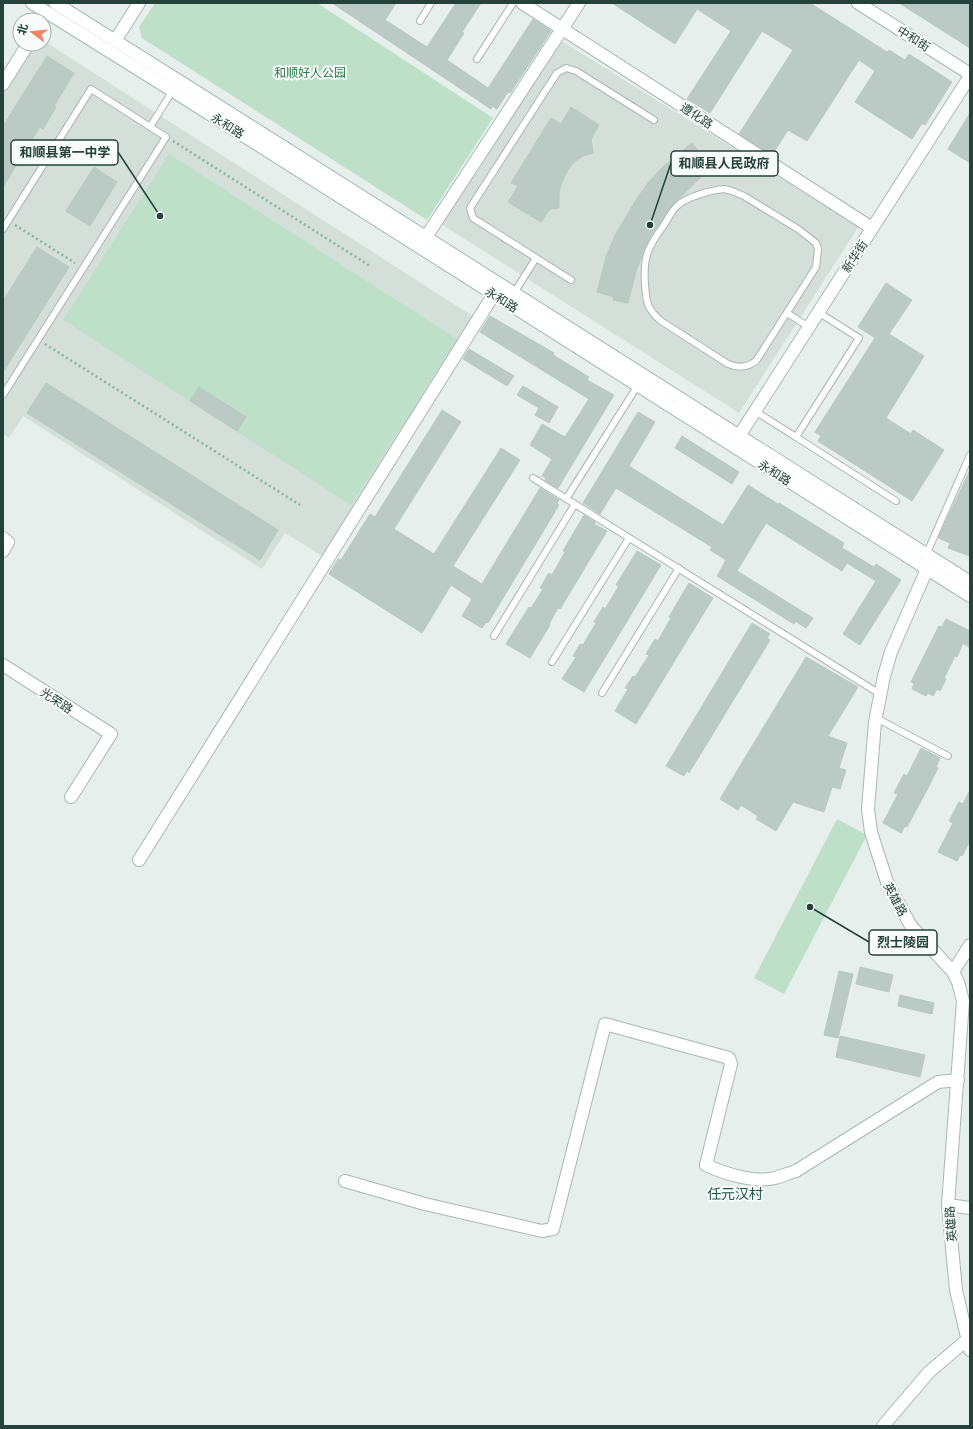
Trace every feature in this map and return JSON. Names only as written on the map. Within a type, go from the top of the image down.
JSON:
[{"type":"street","name":"永和路","points":[[32,3],[49,12]]},
{"type":"street","points":[[115,40],[139,3]]},
{"type":"street","name":"遵化路","points":[[522,3],[872,228]]},
{"type":"street","points":[[426,237],[579,3]]},
{"type":"street","name":"中和街","points":[[858,3],[970,75]]},
{"type":"street","name":"永和路","points":[[52,13],[115,40],[970,582]]},
{"type":"street","name":"永和路","points":[[52,14],[970,596]]},
{"type":"street","points":[[3,84],[23,52]]},
{"type":"street","name":"新华街","points":[[739,436],[970,75]]},
{"type":"street","points":[[139,860],[494,294]]},
{"type":"street","points":[[3,538],[8,542],[3,551]]},
{"type":"street","name":"英雄路","points":[[927,569],[891,652],[880,694],[876,718],[868,809],[873,839],[887,882],[911,926],[953,972],[958,982],[966,1013],[958,1080],[948,1205],[956,1290],[969,1344]]},
{"type":"street","name":"光荣路","points":[[3,665],[111,734],[71,797]]},
{"type":"street","points":[[953,972],[970,945]]},
{"type":"street","points":[[346,1181],[425,1204],[542,1231],[553,1229],[605,1024],[729,1058],[731,1064],[706,1166],[721,1172],[757,1180],[774,1178],[796,1171],[938,1082],[958,1080]]},
{"type":"street","points":[[948,1205],[970,1208]]},
{"type":"street","points":[[883,1426],[929,1372],[969,1344]]},
{"type":"lane","points":[[420,21],[431,3]]},
{"type":"lane","points":[[477,59],[513,3]]},
{"type":"lane","points":[[571,280],[473,218],[470,208],[557,73],[566,68],[576,71],[654,120]]},
{"type":"lane","points":[[3,229],[91,90],[166,137],[3,395]]},
{"type":"lane","points":[[150,127],[173,90]]},
{"type":"lane","points":[[724,189],[732,191],[744,196],[798,229],[816,244],[818,253],[816,267],[787,313],[756,361],[745,367],[736,367],[728,364],[654,315],[646,300],[644,270],[645,257],[650,245],[677,206],[694,196],[716,190],[724,189]]},
{"type":"lane","points":[[514,293],[536,258]]},
{"type":"lane","points":[[796,438],[859,338],[818,312]]},
{"type":"lane","points":[[787,313],[809,327]]},
{"type":"lane","points":[[566,498],[638,386]]},
{"type":"lane","points":[[755,411],[896,501]]},
{"type":"lane","points":[[926,554],[970,455]]},
{"type":"lane","points":[[533,478],[880,694]]},
{"type":"lane","points":[[494,636],[576,504]]},
{"type":"lane","points":[[552,662],[629,538]]},
{"type":"lane","points":[[602,693],[679,568]]},
{"type":"lane","points":[[876,718],[948,756]]},
{"type":"path","points":[[166,137],[370,266]]},
{"type":"path","points":[[8,221],[83,268]]},
{"type":"path","points":[[38,340],[300,505]]},
{"type":"shaded area","points":[[560,40],[859,226],[739,413],[441,224]]},
{"type":"shaded area","points":[[52,46],[474,317],[322,556],[285,533],[262,569],[23,416],[9,438],[3,434],[3,93],[29,52],[52,52]]},
{"type":"green space","name":"和顺好人公园","points":[[155,3],[317,3],[493,118],[427,220],[142,38],[139,27]]},
{"type":"green space","points":[[169,154],[457,339],[406,422],[399,430],[351,505],[63,320]]},
{"type":"green space","points":[[837,819],[867,835],[784,994],[754,978]]},
{"type":"building","points":[[332,3],[396,3],[385,20],[427,47],[456,3],[481,3],[462,32],[464,33],[447,60],[488,88],[533,19],[551,31],[510,93],[508,92],[497,109],[492,106],[491,109]]},
{"type":"building","points":[[612,3],[810,3],[887,52],[889,50],[905,60],[909,54],[952,82],[925,125],[922,123],[912,139],[855,102],[875,71],[859,60],[807,141],[788,130],[772,155],[739,134],[793,50],[762,31],[710,113],[687,99],[731,31],[697,9],[675,44]]},
{"type":"building","points":[[899,3],[970,3],[970,48],[937,27]]},
{"type":"building","points":[[47,56],[74,73],[54,106],[56,107],[43,129],[40,127],[3,187],[3,126]]},
{"type":"building","points":[[571,107],[599,125],[591,139],[593,153],[583,156],[573,163],[561,184],[559,193],[559,208],[550,209],[541,222],[508,202],[518,186],[511,183],[551,118],[561,124]]},
{"type":"building","points":[[970,113],[970,163],[948,149]]},
{"type":"building","points":[[692,143],[702,156],[705,154],[714,167],[700,178],[673,204],[650,237],[637,268],[628,303],[613,300],[614,297],[597,292],[606,257],[614,237],[636,200],[648,183],[663,167]]},
{"type":"building","points":[[94,167],[117,182],[90,226],[66,211]]},
{"type":"building","points":[[37,247],[69,267],[3,372],[3,301]]},
{"type":"building","points":[[886,283],[912,300],[889,334],[924,356],[886,418],[911,434],[913,430],[944,450],[912,501],[818,441],[821,436],[815,432],[875,338],[858,327]]},
{"type":"building","points":[[490,316],[554,353],[553,355],[589,377],[587,380],[614,395],[558,488],[545,480],[546,478],[542,476],[552,459],[530,445],[542,424],[565,437],[589,399],[480,332]]},
{"type":"building","points":[[469,349],[514,376],[507,386],[463,359]]},
{"type":"building","points":[[46,383],[278,530],[260,560],[27,413]]},
{"type":"building","points":[[523,386],[558,407],[549,423],[535,415],[539,408],[517,395]]},
{"type":"building","points":[[199,387],[246,417],[237,431],[190,401]]},
{"type":"building","points":[[442,410],[461,422],[394,529],[434,554],[501,448],[520,460],[453,566],[482,584],[540,488],[559,500],[557,503],[559,505],[488,623],[486,622],[482,628],[462,616],[472,599],[451,585],[422,633],[329,574],[338,559],[341,560],[370,514],[375,517]]},
{"type":"building","points":[[638,412],[655,422],[629,466],[723,525],[748,485],[844,543],[842,548],[874,567],[876,564],[901,580],[860,645],[843,634],[876,581],[847,563],[842,571],[766,523],[737,571],[813,618],[806,628],[795,621],[794,624],[717,576],[726,560],[710,550],[712,547],[616,488],[600,514],[583,503]]},
{"type":"building","points":[[682,436],[739,472],[732,484],[675,448]]},
{"type":"building","points":[[970,470],[970,556],[948,548],[950,543],[938,538]]},
{"type":"building","points":[[584,515],[595,522],[594,524],[607,531],[560,609],[558,608],[549,624],[550,625],[530,658],[506,644],[529,607],[531,608],[543,589],[540,588],[549,573],[552,575],[565,552],[563,551]]},
{"type":"building","points":[[637,551],[661,565],[584,692],[562,679],[576,657],[573,656],[580,644],[583,645],[596,623],[594,622],[603,607],[605,609],[619,586],[616,585]]},
{"type":"building","points":[[689,583],[713,598],[636,724],[615,711],[628,689],[625,688],[633,676],[635,677],[649,655],[646,654],[655,639],[658,641],[671,618],[669,617]]},
{"type":"building","points":[[946,619],[970,631],[970,648],[963,643],[957,657],[955,656],[944,678],[946,679],[940,691],[937,689],[933,696],[928,693],[926,696],[912,689],[914,683],[911,682],[939,626],[942,627]]},
{"type":"building","points":[[752,623],[770,634],[767,638],[770,640],[689,773],[687,771],[684,776],[666,766]]},
{"type":"building","points":[[806,657],[858,687],[828,736],[847,743],[839,768],[846,770],[840,789],[832,787],[824,812],[793,802],[776,831],[756,819],[758,816],[741,805],[738,810],[720,799]]},
{"type":"building","points":[[921,748],[940,758],[936,767],[938,768],[907,827],[905,826],[901,833],[883,823],[898,794],[894,793],[904,774],[907,776]]},
{"type":"building","points":[[970,790],[970,841],[962,856],[960,855],[957,861],[938,852],[953,823],[949,821],[959,802],[963,804]]},
{"type":"building","points":[[860,967],[893,975],[889,992],[856,984]]},
{"type":"building","points":[[839,971],[853,974],[838,1038],[824,1035]]},
{"type":"building","points":[[900,995],[934,1003],[932,1014],[898,1006]]},
{"type":"building","points":[[840,1036],[925,1055],[920,1077],[836,1057]]},
{"type":"place","name":"和顺县第一中学","points":[[160,216]]},
{"type":"place","name":"和顺县人民政府","points":[[650,225]]},
{"type":"place","name":"烈士陵园","points":[[810,907]]},
{"type":"district","name":"任元汉村","points":[[735,1193]]}]
